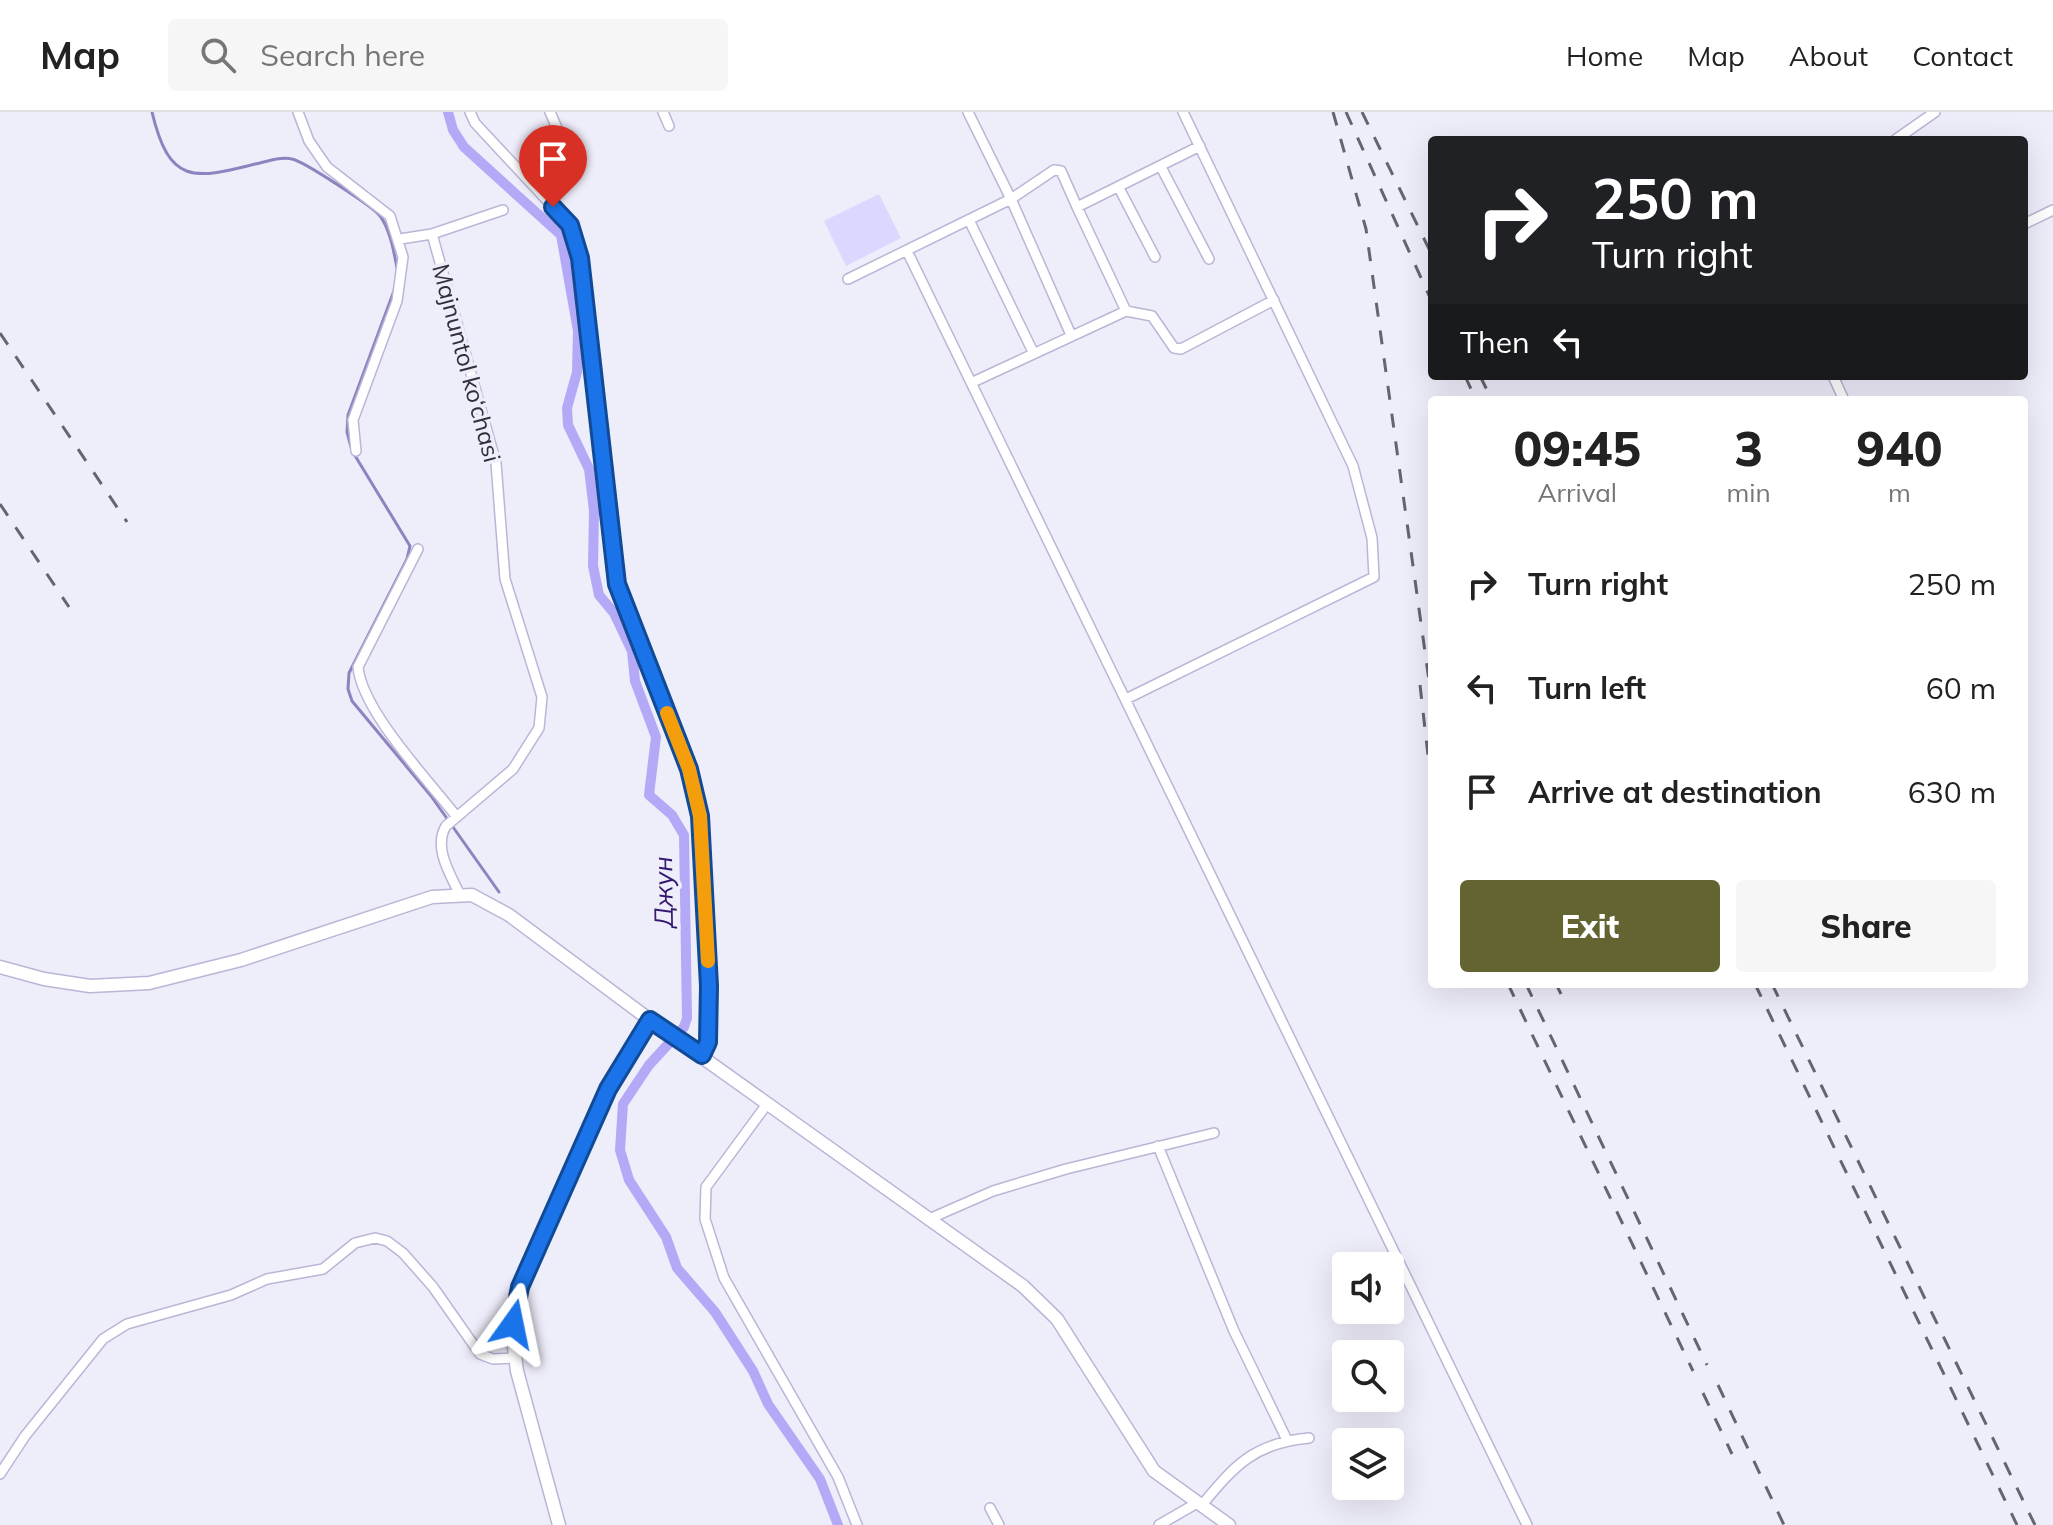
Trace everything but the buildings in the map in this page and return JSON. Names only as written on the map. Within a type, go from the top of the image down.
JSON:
[{"type":"main road","points":[[0,967],[79,985],[149,983],[241,960],[432,897],[459,893],[472,895],[509,915],[650,1020],[1023,1286],[1057,1319],[1154,1471],[1229,1525]]},
{"type":"main road","points":[[559,1525],[515,1358],[512,1332],[520,1287],[608,1089],[650,1020]]},
{"type":"street","points":[[298,112],[309,141],[327,167],[390,216],[400,239],[403,257],[397,301],[353,420],[356,451]]},
{"type":"street","points":[[470,112],[475,123],[570,225],[580,258],[617,584],[689,769],[700,816],[709,986],[708,1042],[702,1055]]},
{"type":"street","points":[[550,112],[570,158]]},
{"type":"street","points":[[663,112],[669,126]]},
{"type":"street","points":[[968,112],[1011,199],[1071,335]]},
{"type":"street","points":[[1126,699],[1374,577],[1372,538],[1353,466],[1183,112]]},
{"type":"street","points":[[1901,136],[1935,112]]},
{"type":"street","points":[[1077,207],[1200,146]]},
{"type":"street","points":[[1161,167],[1209,259]]},
{"type":"street","points":[[848,279],[1011,199],[1058,169],[1126,311]]},
{"type":"street","points":[[1119,188],[1155,257]]},
{"type":"street","points":[[432,234],[503,210]]},
{"type":"street","points":[[2028,222],[2053,210]]},
{"type":"street","points":[[969,220],[1033,352]]},
{"type":"street","name":"Majnuntol ko‘chasi","points":[[400,239],[432,234],[496,463],[505,579],[542,697],[539,728],[513,769],[452,821]]},
{"type":"street","points":[[907,251],[1527,1525]]},
{"type":"street","points":[[973,382],[1126,311],[1152,316],[1174,348],[1181,349],[1274,300]]},
{"type":"street","points":[[418,549],[358,667],[360,685],[452,821],[441,833],[445,862],[459,893]]},
{"type":"street","points":[[767,1104],[706,1187],[705,1219],[724,1278],[838,1477],[857,1525]]},
{"type":"street","points":[[929,1219],[993,1191],[1214,1133]]},
{"type":"street","points":[[1158,1146],[1234,1331],[1287,1440]]},
{"type":"street","points":[[0,1474],[25,1436],[103,1339],[127,1324],[231,1295],[267,1279],[323,1269],[355,1243],[375,1238],[387,1241],[403,1253],[433,1287],[480,1354],[493,1359],[515,1358]]},
{"type":"street","points":[[1159,1525],[1199,1504],[1240,1461],[1257,1450],[1287,1440],[1309,1438]]},
{"type":"street","points":[[990,1508],[999,1525]]},
{"type":"shaded area","points":[[879,194],[901,238],[846,266],[824,221]]},
{"type":"waterway","points":[[152,112],[167,153],[187,171],[215,173],[287,158],[338,185],[380,216],[389,234],[397,268]]},
{"type":"waterway","name":"Джун","points":[[448,112],[453,130],[464,147],[561,235],[578,331],[577,372],[567,408],[568,425],[589,469],[594,511],[593,566],[599,595],[614,613],[632,651],[635,681],[656,737],[649,795],[672,815],[684,835],[687,1018],[684,1027],[649,1065],[623,1104],[620,1150],[629,1180],[666,1237],[677,1268],[715,1312],[753,1371],[768,1404],[820,1479],[838,1525]]},
{"type":"waterway","points":[[351,447],[347,432],[348,415],[395,288]]},
{"type":"waterway","points":[[354,454],[410,546],[407,559],[349,673],[348,689],[352,701],[431,796],[499,892]]},
{"type":"railway","points":[[1333,112],[1366,229],[1428,673]]},
{"type":"railway","points":[[1346,112],[1428,293]]},
{"type":"railway","points":[[1362,112],[1428,247]]},
{"type":"railway","points":[[0,333],[127,522]]},
{"type":"railway","points":[[1467,380],[1474,396]]},
{"type":"railway","points":[[1482,380],[1490,396]]},
{"type":"railway","points":[[0,504],[69,607]]},
{"type":"railway","points":[[1420,685],[1428,755]]},
{"type":"railway","points":[[1510,988],[1693,1371]]},
{"type":"railway","points":[[1528,988],[1707,1365]]},
{"type":"railway","points":[[1558,988],[1561,994]]},
{"type":"railway","points":[[1757,988],[2017,1525]]},
{"type":"railway","points":[[1774,988],[2035,1525]]},
{"type":"railway","points":[[1718,1385],[1784,1525]]},
{"type":"railway","points":[[1703,1393],[1732,1454]]},
{"type":"slow traffic","points":[[667,713],[689,769],[700,816],[708,961]]},
{"type":"route","points":[[513,1324],[520,1287],[608,1089],[650,1020],[702,1055],[708,1042],[709,986],[700,816],[689,769],[617,584],[580,258],[570,225],[553,207]]}]
